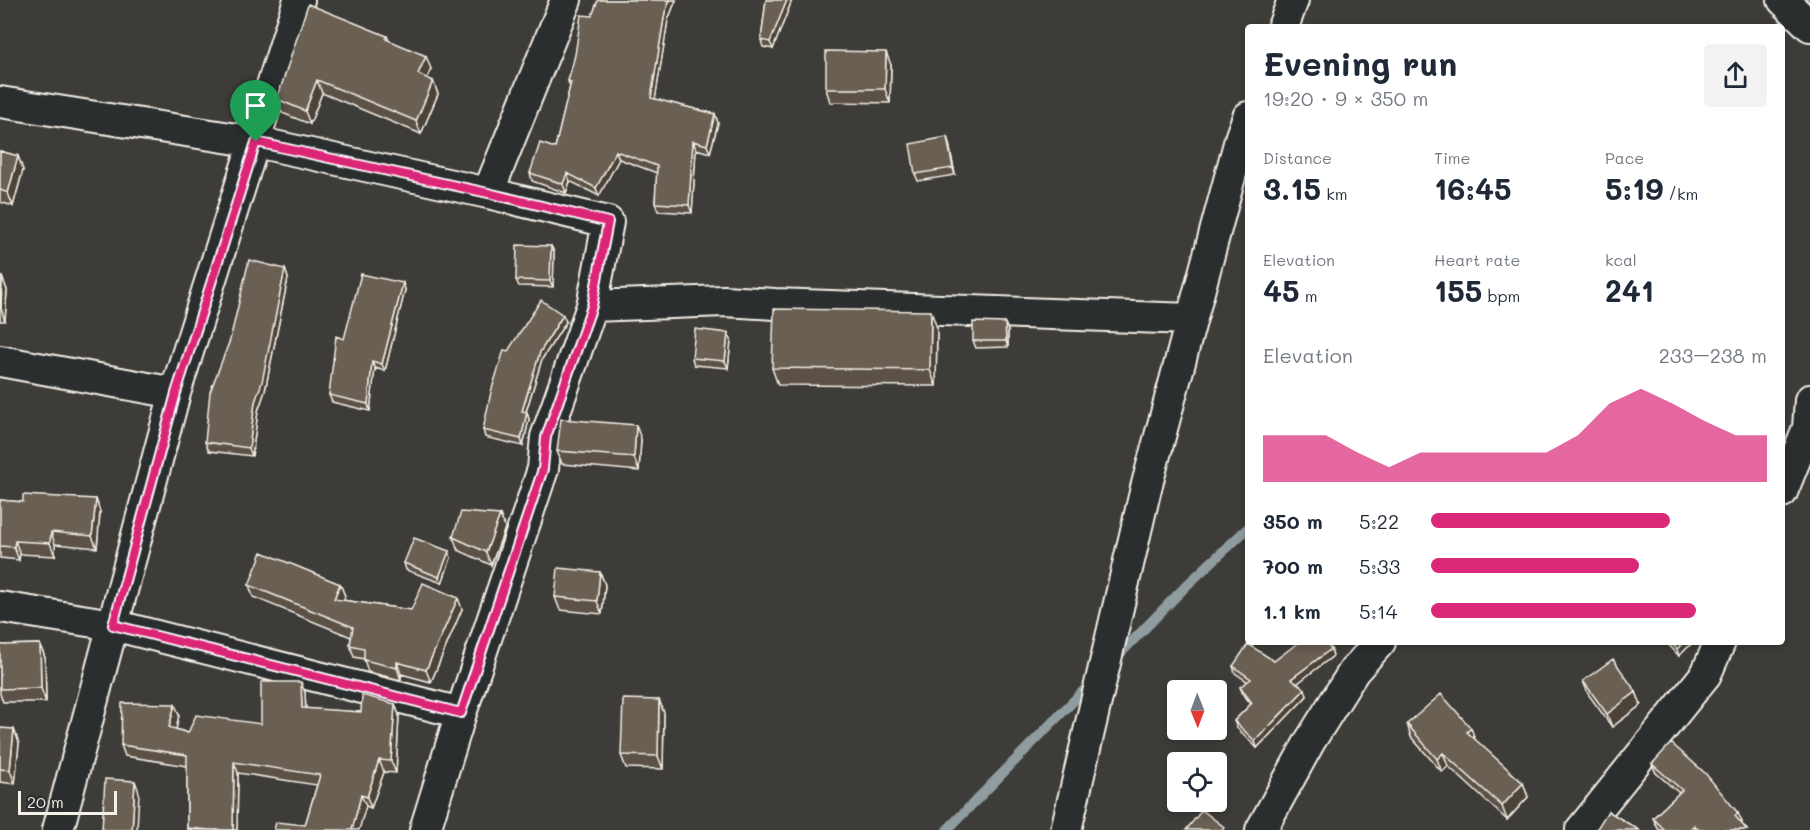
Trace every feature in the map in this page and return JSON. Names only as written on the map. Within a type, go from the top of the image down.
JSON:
[{"type":"street","points":[[58,830],[176,393],[299,0]]},
{"type":"street","points":[[488,193],[566,0]]},
{"type":"street","points":[[1284,24],[1293,0]]},
{"type":"street","points":[[1783,0],[1810,26]]},
{"type":"street","points":[[0,102],[256,142],[608,222],[592,306],[546,437],[543,469],[461,713],[425,830]]},
{"type":"street","points":[[1066,830],[1146,488],[1245,125]]},
{"type":"street","points":[[592,306],[724,301],[1191,319]]},
{"type":"street","points":[[0,361],[176,393]]},
{"type":"street","points":[[1785,485],[1808,428],[1810,400]]},
{"type":"street","points":[[0,607],[113,625],[461,713]]},
{"type":"street","points":[[1261,830],[1310,741],[1354,671],[1377,645]]},
{"type":"street","points":[[1581,830],[1706,674],[1719,645]]},
{"type":"building","points":[[598,0],[670,0],[665,12],[651,98],[715,114],[707,145],[693,141],[689,205],[655,203],[657,166],[616,151],[596,188],[567,173],[563,184],[530,173],[540,143],[555,148],[571,82],[568,81],[575,55],[581,15],[592,16]]},
{"type":"building","points":[[766,0],[787,0],[770,42],[761,40]]},
{"type":"building","points":[[308,4],[387,36],[386,39],[426,56],[418,74],[433,81],[416,121],[317,80],[305,111],[277,99]]},
{"type":"building","points":[[826,51],[886,52],[885,89],[826,89]]},
{"type":"building","points":[[947,137],[953,168],[915,174],[910,144]]},
{"type":"building","points":[[0,151],[18,156],[8,193],[0,190]]},
{"type":"building","points":[[517,245],[551,246],[550,281],[516,280]]},
{"type":"building","points":[[249,260],[285,269],[262,382],[255,402],[249,448],[205,442],[210,392],[230,340]]},
{"type":"building","points":[[361,274],[403,283],[382,364],[372,361],[368,404],[329,395],[336,336],[344,339]]},
{"type":"building","points":[[0,277],[2,277],[1,308],[0,308]]},
{"type":"building","points":[[541,300],[563,315],[540,352],[522,411],[527,412],[521,439],[483,430],[491,392],[504,350],[508,351]]},
{"type":"building","points":[[774,309],[931,311],[930,370],[772,368]]},
{"type":"building","points":[[973,322],[1005,323],[1006,341],[973,341]]},
{"type":"building","points":[[695,329],[728,333],[725,361],[692,358]]},
{"type":"building","points":[[561,419],[636,425],[634,457],[557,451]]},
{"type":"building","points":[[23,495],[96,499],[92,536],[51,532],[50,543],[15,541],[14,547],[0,546],[0,500],[23,502]]},
{"type":"building","points":[[461,512],[500,515],[486,552],[453,537]]},
{"type":"building","points":[[414,538],[449,551],[439,577],[404,563]]},
{"type":"building","points":[[262,552],[340,584],[334,599],[411,610],[423,583],[458,598],[426,670],[397,662],[397,668],[364,660],[364,648],[350,645],[353,627],[249,585]]},
{"type":"building","points":[[558,568],[600,572],[597,601],[555,597]]},
{"type":"building","points":[[40,644],[41,688],[0,689],[0,645]]},
{"type":"building","points":[[1247,645],[1274,661],[1295,645],[1328,645],[1331,649],[1291,679],[1305,689],[1255,741],[1234,721],[1252,703],[1240,687],[1251,679],[1233,666]]},
{"type":"building","points":[[1613,659],[1636,692],[1607,714],[1583,681]]},
{"type":"building","points":[[261,682],[301,682],[302,708],[361,712],[362,695],[395,704],[391,761],[379,760],[367,797],[361,795],[352,830],[274,830],[276,822],[305,825],[320,775],[234,762],[233,830],[187,828],[187,755],[121,745],[122,703],[175,704],[169,727],[188,733],[196,715],[261,724]]},
{"type":"building","points":[[1441,694],[1471,728],[1467,732],[1523,783],[1502,806],[1443,753],[1437,759],[1407,724]]},
{"type":"building","points":[[623,699],[659,700],[658,756],[621,755]]},
{"type":"building","points":[[0,728],[14,729],[10,770],[0,769]]},
{"type":"building","points":[[1671,743],[1705,773],[1738,813],[1735,816],[1747,830],[1699,830],[1694,825],[1689,830],[1665,830],[1653,818],[1682,790],[1652,764]]},
{"type":"building","points":[[105,779],[135,781],[132,830],[102,830]]},
{"type":"building","points":[[1608,811],[1639,830],[1596,830]]},
{"type":"building","points":[[1200,812],[1205,812],[1224,827],[1222,830],[1186,830]]},
{"type":"waterway","points":[[1784,24],[1809,0]]},
{"type":"waterway","points":[[1113,661],[1187,585],[1245,531]]},
{"type":"waterway","points":[[947,830],[1092,682]]},
{"type":"route","points":[[256,142],[608,222],[592,306],[546,437],[543,469],[461,713],[113,625],[176,393],[256,142]]}]
